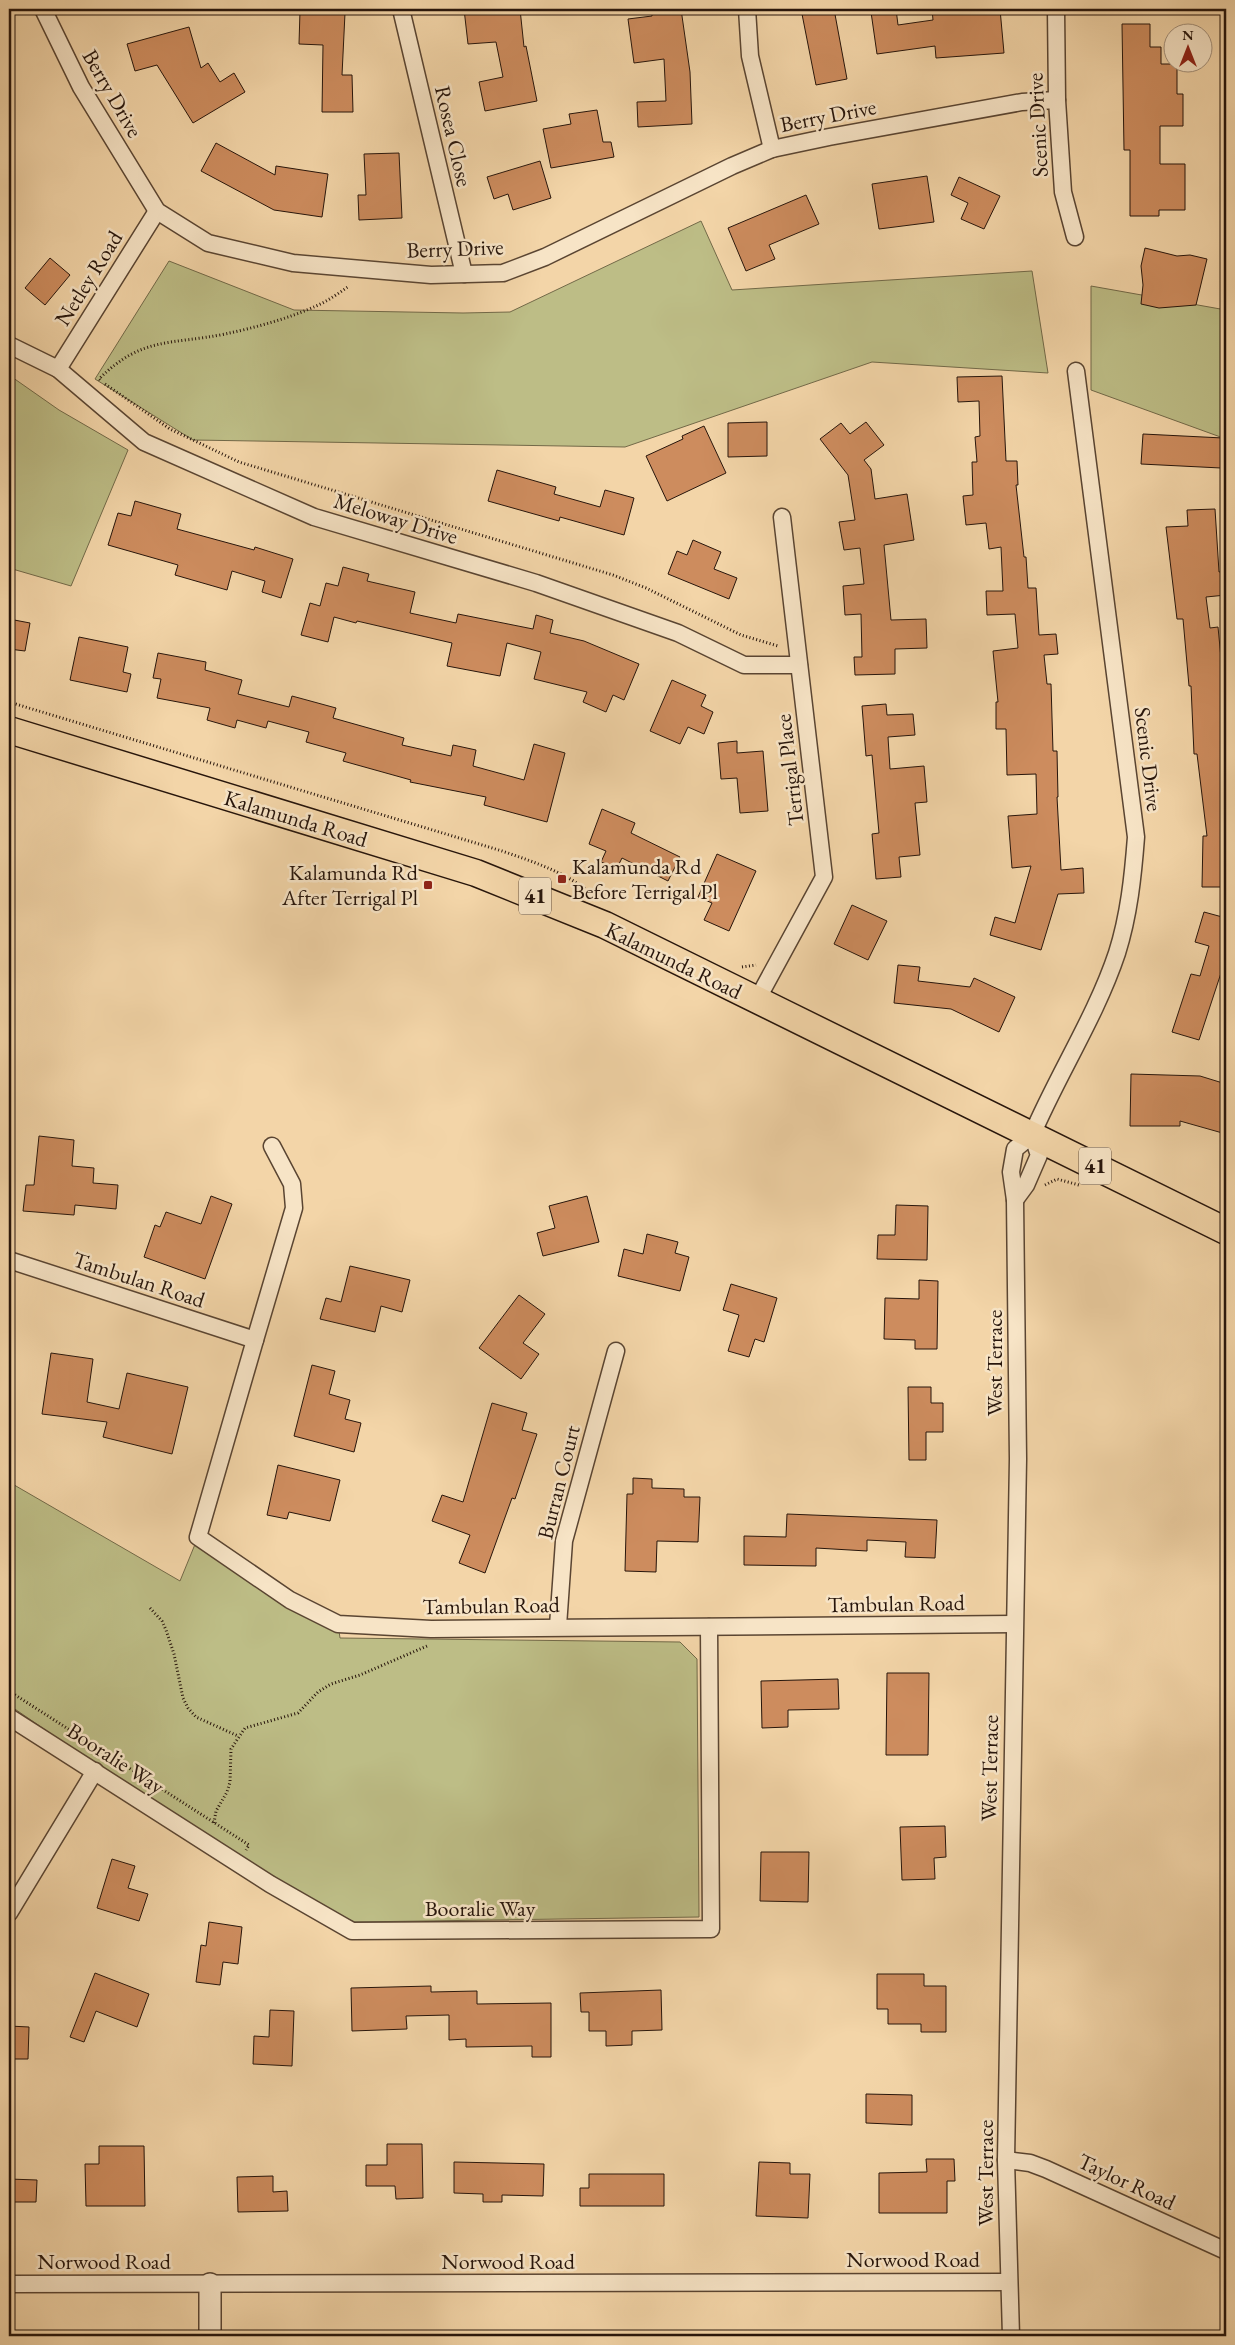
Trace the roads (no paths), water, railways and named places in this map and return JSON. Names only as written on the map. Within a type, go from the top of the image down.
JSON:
[{"type":"main road","name":"Kalamunda Road","points":[[9,730],[476,873],[604,926],[1226,1231]]},
{"type":"street","name":"Berry Drive","points":[[43,9],[81,87],[157,211],[208,243],[293,263],[431,275],[503,272],[545,257],[732,166],[772,149],[1022,102],[1057,100]]},
{"type":"street","name":"Rosea Close","points":[[401,9],[464,274]]},
{"type":"street","points":[[747,9],[750,56],[772,149]]},
{"type":"street","name":"Scenic Drive","points":[[1056,9],[1057,100],[1063,192],[1075,237]]},
{"type":"street","name":"Netley Road","points":[[58,369],[157,211]]},
{"type":"street","name":"Meloway Drive","points":[[9,345],[58,369],[144,442],[314,517],[536,583],[678,632],[744,665],[798,659]]},
{"type":"street","name":"Scenic Drive","points":[[1032,1136],[1117,952],[1132,888],[1136,837],[1076,371]]},
{"type":"street","name":"Terrigal Place","points":[[757,1000],[824,877],[782,517]]},
{"type":"street","points":[[1016,1200],[1026,1185],[1039,1156],[1032,1136]]},
{"type":"street","name":"West Terrace","points":[[1010,2336],[1006,2160],[1018,1459],[1016,1200],[1010,1172],[1015,1149],[1032,1136]]},
{"type":"street","name":"Tambulan Road","points":[[272,1146],[292,1184],[295,1196],[294,1208],[198,1537],[290,1600],[338,1624],[431,1629],[558,1626],[709,1627],[1014,1624]]},
{"type":"street","name":"Tambulan Road","points":[[9,1260],[255,1340]]},
{"type":"street","name":"Burran Court","points":[[558,1626],[564,1541],[616,1351]]},
{"type":"street","name":"Booralie Way","points":[[9,1717],[96,1771],[238,1864],[352,1931],[711,1929],[709,1627]]},
{"type":"street","points":[[9,1913],[96,1771]]},
{"type":"street","name":"Taylor Road","points":[[1006,2160],[1030,2163],[1046,2169],[1226,2251]]},
{"type":"street","name":"Norwood Road","points":[[9,2284],[1008,2282]]},
{"type":"street","points":[[210,2284],[210,2336]]},
{"type":"place","name":"Kalamunda Rd Before Terrigal Pl","points":[[562,879]]},
{"type":"place","name":"Kalamunda Rd After Terrigal Pl","points":[[428,885]]}]
